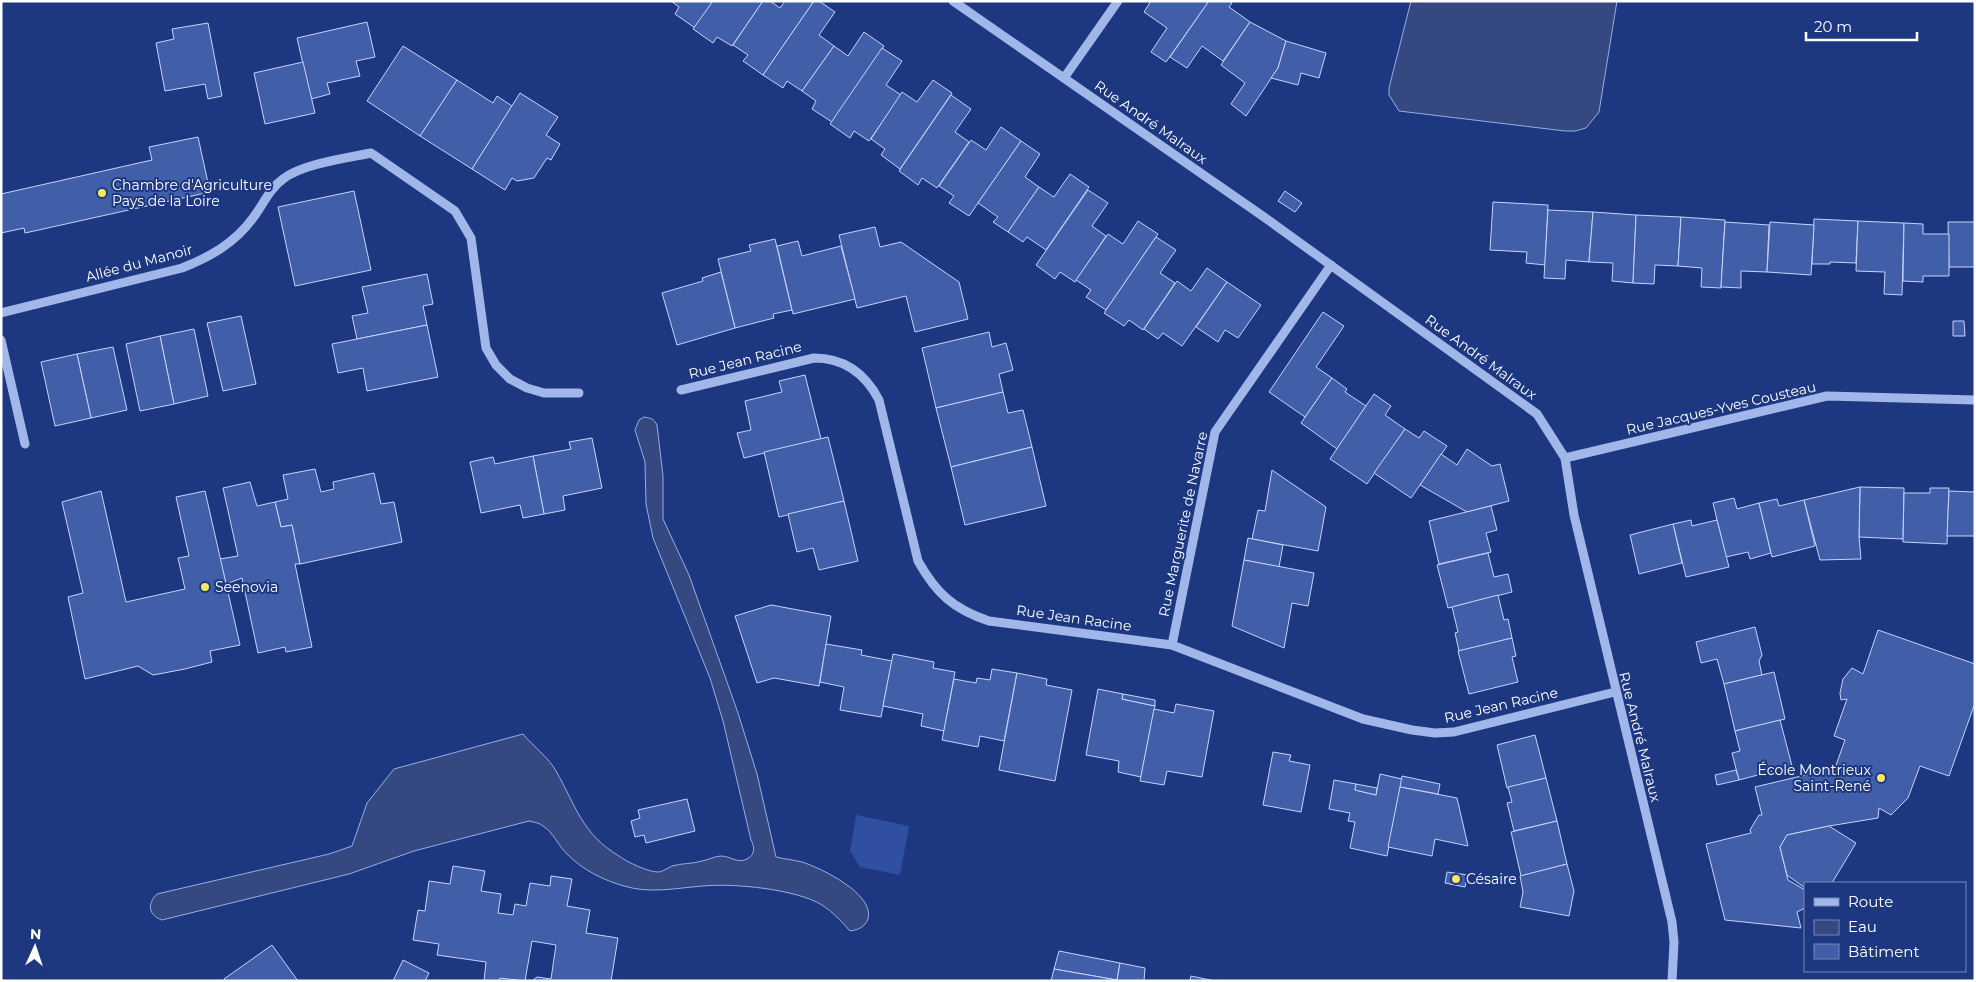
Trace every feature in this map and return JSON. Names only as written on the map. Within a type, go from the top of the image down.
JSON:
[{"type":"street","name":"Rue André Malraux","points":[[953,1],[1331,265],[1537,414],[1565,458],[1574,515],[1615,692],[1672,922],[1674,942],[1672,981]]},
{"type":"street","points":[[1064,78],[1118,1]]},
{"type":"street","name":"Allée du Manoir","points":[[1,312],[182,268],[202,261],[236,237],[283,178],[304,168],[370,153],[455,211],[471,238],[486,348],[496,365],[510,379],[527,388],[544,393],[579,393]]},
{"type":"street","name":"Rue Marguerite de Navarre","points":[[1172,645],[1215,432],[1331,265]]},
{"type":"street","points":[[1,340],[25,444]]},
{"type":"street","name":"Rue Jean Racine","points":[[681,390],[814,358],[826,358],[850,366],[872,386],[879,400],[918,561],[944,597],[966,612],[989,620],[1172,645],[1363,718],[1412,730],[1435,733],[1454,732],[1615,692]]},
{"type":"street","name":"Rue Jacques-Yves Cousteau","points":[[1565,458],[1827,396],[1975,400]]},
{"type":"shaded area","points":[[856,815],[909,826],[900,875],[860,867],[850,851]]},
{"type":"water","points":[[1411,1],[1617,1],[1599,112],[1586,128],[1565,131],[1399,111],[1389,95],[1389,88]]},
{"type":"water","points":[[644,417],[652,419],[657,425],[663,476],[663,519],[689,575],[738,713],[757,774],[776,857],[811,865],[845,883],[863,900],[868,910],[868,919],[865,924],[858,929],[850,931],[833,914],[811,899],[764,888],[716,885],[644,890],[624,886],[601,878],[587,870],[565,852],[547,829],[540,824],[529,821],[414,851],[349,874],[162,920],[157,918],[150,909],[150,905],[157,894],[329,854],[352,846],[367,803],[394,769],[523,734],[553,766],[588,829],[606,847],[627,861],[643,869],[658,872],[672,866],[699,862],[719,856],[740,861],[750,857],[754,851],[753,845],[723,721],[710,678],[653,538],[646,504],[645,462],[635,430],[639,420]]},
{"type":"building","points":[[671,1],[713,1],[695,28],[675,14],[679,7]]},
{"type":"building","points":[[713,1],[763,1],[732,46],[717,37],[713,43],[693,29]]},
{"type":"building","points":[[763,1],[770,1],[780,8],[785,1],[814,1],[763,75],[743,61],[748,55],[733,45]]},
{"type":"building","points":[[814,1],[819,1],[835,12],[819,35],[834,46],[802,91],[787,81],[783,88],[763,75]]},
{"type":"building","points":[[1151,1],[1209,1],[1166,62],[1151,52],[1167,28],[1144,12]]},
{"type":"building","points":[[1209,1],[1229,1],[1232,3],[1229,7],[1250,22],[1223,61],[1202,46],[1187,68],[1170,57]]},
{"type":"building","points":[[367,22],[375,57],[356,61],[360,76],[327,83],[330,94],[311,99],[297,38]]},
{"type":"building","points":[[1250,22],[1286,41],[1278,68],[1246,116],[1231,104],[1245,83],[1221,65]]},
{"type":"building","points":[[208,23],[222,96],[208,99],[205,84],[165,91],[156,43],[174,39],[172,29]]},
{"type":"building","points":[[864,32],[884,46],[832,122],[812,109],[816,101],[802,91],[834,46],[848,56]]},
{"type":"building","points":[[1286,41],[1326,53],[1319,78],[1301,73],[1298,85],[1271,78],[1278,68]]},
{"type":"building","points":[[403,46],[457,80],[420,136],[367,101]]},
{"type":"building","points":[[882,48],[902,61],[886,85],[901,95],[869,141],[854,131],[850,138],[830,124]]},
{"type":"building","points":[[303,62],[315,113],[265,124],[254,73]]},
{"type":"building","points":[[457,80],[493,103],[497,96],[512,106],[472,169],[420,136]]},
{"type":"building","points":[[933,80],[952,93],[900,169],[881,155],[885,149],[871,139],[902,92],[917,102]]},
{"type":"building","points":[[520,93],[558,117],[546,135],[560,144],[551,160],[547,158],[534,178],[517,181],[512,178],[505,190],[472,169]]},
{"type":"building","points":[[951,95],[971,109],[955,132],[969,142],[937,188],[922,178],[918,185],[899,171]]},
{"type":"building","points":[[1001,127],[1021,141],[969,216],[949,203],[954,196],[939,186],[971,140],[986,150]]},
{"type":"building","points":[[198,137],[210,192],[25,233],[24,228],[1,233],[1,194],[152,160],[149,147]]},
{"type":"building","points":[[1021,141],[1040,154],[1025,177],[1039,187],[1008,232],[993,222],[998,217],[978,203]]},
{"type":"building","points":[[1070,174],[1089,187],[1046,250],[1027,237],[1023,242],[1008,232],[1039,187],[1054,197]]},
{"type":"building","points":[[1088,190],[1108,203],[1092,226],[1106,236],[1075,282],[1060,272],[1055,279],[1036,265]]},
{"type":"building","points":[[354,191],[371,270],[295,286],[278,207]]},
{"type":"building","points":[[1285,191],[1302,203],[1295,212],[1278,201]]},
{"type":"building","points":[[1493,202],[1548,205],[1545,265],[1526,263],[1527,252],[1490,250]]},
{"type":"building","points":[[1548,210],[1593,212],[1589,262],[1566,260],[1565,279],[1544,278]]},
{"type":"building","points":[[1593,212],[1636,215],[1633,283],[1612,281],[1613,263],[1589,262]]},
{"type":"building","points":[[1636,215],[1681,217],[1678,266],[1655,265],[1654,284],[1633,283]]},
{"type":"building","points":[[1681,217],[1725,220],[1721,288],[1701,287],[1702,268],[1678,266]]},
{"type":"building","points":[[1814,219],[1858,221],[1856,263],[1830,262],[1830,264],[1812,264]]},
{"type":"building","points":[[1138,221],[1158,234],[1106,310],[1086,297],[1091,290],[1076,280],[1108,234],[1123,244]]},
{"type":"building","points":[[1858,221],[1904,223],[1902,295],[1884,294],[1885,272],[1856,271]]},
{"type":"building","points":[[1725,222],[1769,225],[1767,272],[1741,271],[1741,288],[1721,287]]},
{"type":"building","points":[[1770,222],[1814,225],[1811,275],[1767,272]]},
{"type":"building","points":[[1948,222],[1975,222],[1975,267],[1949,267]]},
{"type":"building","points":[[1904,223],[1923,224],[1923,234],[1949,234],[1949,276],[1923,276],[1923,282],[1903,281]]},
{"type":"building","points":[[875,227],[880,247],[901,242],[959,282],[968,319],[915,332],[906,296],[857,308],[839,235]]},
{"type":"building","points":[[1156,237],[1176,250],[1160,273],[1175,283],[1143,330],[1129,320],[1124,326],[1104,313]]},
{"type":"building","points":[[775,239],[792,310],[773,314],[774,318],[735,328],[718,259],[751,251],[749,245]]},
{"type":"building","points":[[798,241],[802,256],[841,246],[855,299],[793,314],[777,246]]},
{"type":"building","points":[[1207,268],[1227,282],[1182,346],[1163,333],[1158,339],[1144,329],[1177,281],[1191,291]]},
{"type":"building","points":[[721,272],[735,328],[677,345],[662,293],[703,281],[702,278]]},
{"type":"building","points":[[427,274],[433,304],[423,306],[427,325],[357,339],[352,316],[368,313],[362,287]]},
{"type":"building","points":[[1227,282],[1261,305],[1238,338],[1225,330],[1218,342],[1196,327]]},
{"type":"building","points":[[1323,312],[1344,326],[1316,367],[1332,378],[1305,417],[1269,392]]},
{"type":"building","points":[[241,316],[256,384],[223,391],[207,323]]},
{"type":"building","points":[[1953,321],[1964,321],[1965,336],[1953,336]]},
{"type":"building","points":[[427,325],[438,377],[367,391],[363,368],[338,373],[332,344]]},
{"type":"building","points":[[194,329],[208,396],[174,404],[160,336]]},
{"type":"building","points":[[989,332],[992,347],[1006,343],[1013,370],[999,374],[1003,392],[936,408],[922,348]]},
{"type":"building","points":[[160,336],[174,404],[140,411],[126,344]]},
{"type":"building","points":[[113,347],[127,410],[91,418],[77,354]]},
{"type":"building","points":[[77,354],[91,418],[55,426],[41,362]]},
{"type":"building","points":[[805,375],[821,439],[744,458],[737,433],[751,430],[745,401],[782,392],[779,381]]},
{"type":"building","points":[[1332,378],[1347,389],[1345,392],[1366,406],[1337,449],[1301,423]]},
{"type":"building","points":[[1003,392],[1008,413],[1023,410],[1032,447],[951,467],[936,408]]},
{"type":"building","points":[[1374,394],[1391,406],[1385,415],[1405,429],[1367,484],[1330,459]]},
{"type":"building","points":[[1405,429],[1419,438],[1424,431],[1447,446],[1411,498],[1374,473]]},
{"type":"building","points":[[828,437],[844,501],[779,517],[764,452]]},
{"type":"building","points":[[592,438],[602,488],[563,496],[565,510],[544,514],[533,456],[571,449],[569,442]]},
{"type":"building","points":[[1032,447],[1046,506],[965,525],[951,467]]},
{"type":"building","points":[[1467,449],[1492,466],[1500,464],[1509,501],[1467,512],[1420,485],[1441,454],[1457,465]]},
{"type":"building","points":[[533,456],[544,514],[523,518],[520,505],[481,513],[470,462],[493,457],[495,464]]},
{"type":"building","points":[[315,469],[321,492],[334,489],[333,482],[374,473],[381,504],[394,502],[402,542],[300,564],[292,525],[281,527],[275,502],[288,499],[283,475]]},
{"type":"building","points":[[1272,470],[1326,507],[1318,551],[1252,539],[1258,510],[1265,511]]},
{"type":"building","points":[[250,482],[257,506],[275,502],[281,527],[292,525],[300,564],[295,564],[312,647],[286,652],[285,647],[258,653],[242,578],[226,584],[220,559],[238,556],[223,488]]},
{"type":"building","points":[[1860,487],[1904,488],[1903,539],[1859,537]]},
{"type":"building","points":[[1860,487],[1859,537],[1861,559],[1820,560],[1804,500]]},
{"type":"building","points":[[1930,488],[1949,488],[1947,544],[1903,542],[1904,493],[1930,493]]},
{"type":"building","points":[[1975,489],[1975,536],[1947,536],[1949,491],[1974,492]]},
{"type":"building","name":"Seenovia","points":[[101,491],[126,602],[185,589],[178,558],[189,556],[176,497],[205,491],[240,645],[210,651],[212,662],[185,669],[153,675],[138,666],[85,679],[68,597],[83,593],[62,502]]},
{"type":"building","points":[[1734,498],[1737,509],[1759,503],[1771,553],[1750,559],[1748,552],[1726,557],[1713,503]]},
{"type":"building","points":[[1777,499],[1779,506],[1804,500],[1815,546],[1772,557],[1759,503]]},
{"type":"building","points":[[844,501],[858,561],[819,570],[813,548],[797,552],[788,514]]},
{"type":"building","points":[[1491,506],[1497,530],[1486,533],[1491,552],[1439,564],[1429,521]]},
{"type":"building","points":[[1691,520],[1692,526],[1717,520],[1729,567],[1686,577],[1673,524]]},
{"type":"building","points":[[1673,524],[1682,563],[1639,574],[1630,535]]},
{"type":"building","points":[[1248,538],[1283,545],[1279,567],[1244,560]]},
{"type":"building","points":[[1488,553],[1494,577],[1508,574],[1512,592],[1448,608],[1437,565]]},
{"type":"building","points":[[1244,560],[1314,573],[1308,606],[1292,603],[1284,648],[1232,626]]},
{"type":"building","points":[[1498,595],[1504,620],[1508,619],[1512,638],[1459,651],[1455,633],[1458,632],[1452,607]]},
{"type":"building","points":[[771,605],[831,616],[819,686],[774,678],[757,683],[735,616]]},
{"type":"building","points":[[1755,627],[1762,655],[1759,661],[1762,675],[1724,684],[1717,659],[1701,663],[1696,642]]},
{"type":"building","points":[[1878,630],[1975,664],[1975,703],[1949,776],[1920,766],[1908,798],[1891,815],[1879,808],[1878,818],[1787,835],[1780,847],[1788,880],[1804,889],[1804,908],[1797,912],[1801,928],[1725,920],[1706,844],[1751,833],[1750,830],[1759,815],[1762,815],[1755,787],[1835,768],[1845,740],[1834,736],[1847,699],[1841,700],[1840,693],[1843,679],[1852,668],[1863,674]]},
{"type":"building","points":[[1512,638],[1516,656],[1512,657],[1518,682],[1469,694],[1458,651]]},
{"type":"building","points":[[826,644],[862,650],[861,655],[892,661],[881,717],[840,710],[844,687],[820,682]]},
{"type":"building","points":[[893,654],[934,662],[933,668],[955,672],[944,731],[921,726],[923,714],[883,706]]},
{"type":"building","points":[[992,669],[1017,673],[1004,741],[980,736],[978,747],[942,740],[954,679],[976,683],[977,678],[990,680]]},
{"type":"building","points":[[1774,672],[1785,719],[1735,731],[1724,684]]},
{"type":"building","points":[[1017,673],[1047,679],[1046,685],[1072,690],[1055,781],[999,770]]},
{"type":"building","points":[[1098,689],[1123,694],[1122,699],[1155,706],[1141,777],[1118,772],[1119,761],[1086,755]]},
{"type":"building","points":[[1123,694],[1155,700],[1155,706],[1122,699]]},
{"type":"building","points":[[1176,704],[1214,711],[1202,777],[1167,771],[1164,785],[1140,781],[1154,709],[1174,713]]},
{"type":"building","points":[[1780,720],[1792,766],[1739,780],[1732,753],[1740,751],[1735,731]]},
{"type":"building","points":[[1535,735],[1546,778],[1507,788],[1497,745]]},
{"type":"building","points":[[1273,752],[1291,755],[1289,761],[1310,765],[1301,812],[1263,805]]},
{"type":"building","points":[[1736,770],[1739,780],[1717,785],[1715,775]]},
{"type":"building","points":[[1380,774],[1402,779],[1387,856],[1350,848],[1355,822],[1348,821],[1350,813],[1329,809],[1334,780],[1356,784],[1355,790],[1376,795]]},
{"type":"building","points":[[1402,776],[1440,784],[1438,794],[1400,787]]},
{"type":"building","points":[[1546,778],[1557,821],[1514,831],[1507,803],[1512,802],[1508,787]]},
{"type":"building","points":[[1356,784],[1377,788],[1376,795],[1355,790]]},
{"type":"building","points":[[1400,787],[1457,798],[1468,846],[1435,839],[1432,856],[1388,847]]},
{"type":"building","points":[[687,799],[695,831],[646,843],[644,835],[635,837],[631,821],[640,818],[638,810]]},
{"type":"building","points":[[1557,821],[1567,864],[1521,876],[1511,832]]},
{"type":"building","points":[[1829,826],[1856,843],[1833,882],[1804,882],[1804,887],[1787,875],[1780,847],[1787,835]]},
{"type":"building","points":[[1567,864],[1574,891],[1569,916],[1520,907],[1523,892],[1520,876]]},
{"type":"building","points":[[453,866],[485,871],[481,891],[501,894],[498,913],[513,915],[515,904],[526,906],[530,883],[550,886],[551,876],[572,879],[567,906],[590,910],[586,933],[618,938],[611,981],[532,981],[537,977],[551,979],[556,945],[532,941],[525,981],[500,978],[499,981],[484,981],[486,962],[437,955],[439,944],[413,940],[418,910],[425,911],[429,881],[450,884]]},
{"type":"building","name":"Césaire","points":[[1447,872],[1468,875],[1465,887],[1445,883]]},
{"type":"building","points":[[272,945],[298,981],[225,981],[224,979]]},
{"type":"building","points":[[1059,951],[1120,963],[1117,980],[1054,969]]},
{"type":"building","points":[[403,960],[429,973],[425,981],[393,981]]},
{"type":"building","points":[[1120,963],[1145,968],[1144,981],[1051,981],[1054,969],[1117,980]]},
{"type":"building","points":[[1191,976],[1215,981],[1190,981]]},
{"type":"place","name":"Chambre d'Agriculture Pays de la Loire","points":[[102,193]]},
{"type":"place","name":"Seenovia","points":[[205,587]]},
{"type":"place","name":"École Montrieux Saint-René","points":[[1881,778]]},
{"type":"place","name":"Césaire","points":[[1456,879]]}]
